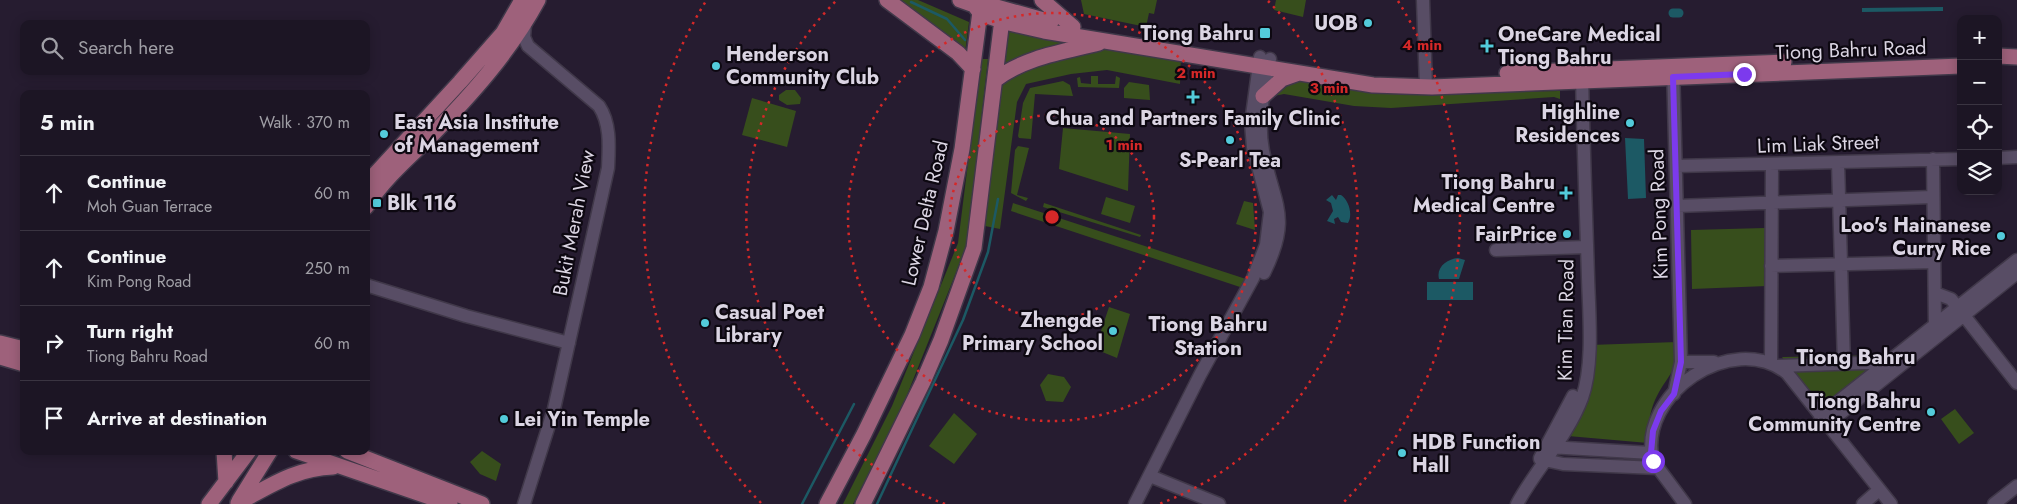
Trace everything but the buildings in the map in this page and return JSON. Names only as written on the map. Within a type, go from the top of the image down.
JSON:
[{"type":"main road","points":[[370,180],[503,33],[522,0]]},
{"type":"main road","points":[[370,201],[383,183],[457,108],[505,54],[525,25],[538,0]]},
{"type":"main road","points":[[887,0],[958,54],[973,69]]},
{"type":"main road","points":[[1042,0],[1073,27]]},
{"type":"main road","name":"Lower Delta Road","points":[[827,504],[912,335],[931,287],[946,231],[962,149],[973,69],[975,4]]},
{"type":"main road","name":"Tiong Bahru Road","points":[[975,4],[1073,27],[1373,85],[1957,57]]},
{"type":"main road","points":[[863,504],[924,382],[974,248],[1003,10]]},
{"type":"main road","name":"Tiong Bahru Road","points":[[1003,10],[1102,42],[1426,82]]},
{"type":"main road","points":[[995,80],[1007,71],[1030,60],[1102,42]]},
{"type":"main road","points":[[2002,56],[2017,56]]},
{"type":"main road","points":[[2002,65],[2017,65]]},
{"type":"main road","name":"Tiong Bahru Road","points":[[1673,71],[1957,66]]},
{"type":"main road","points":[[1263,96],[1282,79],[1301,72]]},
{"type":"main road","points":[[0,343],[20,349]]},
{"type":"main road","points":[[0,357],[20,363]]},
{"type":"main road","points":[[224,455],[226,482]]},
{"type":"main road","points":[[209,504],[246,455]]},
{"type":"main road","points":[[238,503],[268,455]]},
{"type":"main road","points":[[308,455],[450,504]]},
{"type":"main road","points":[[359,455],[482,504]]},
{"type":"main road","points":[[238,503],[266,486],[302,471],[316,467],[342,467]]},
{"type":"street","points":[[1423,0],[1426,82]]},
{"type":"street","name":"Bukit Merah View","points":[[514,504],[522,494],[540,442],[566,344],[608,168],[608,130],[599,106],[528,46],[524,37],[525,25]]},
{"type":"street","name":"Bukit Merah View","points":[[505,54],[523,51],[556,74],[595,109],[602,127],[602,166],[554,409],[524,504]]},
{"type":"street","points":[[1142,504],[1153,477],[1260,271],[1274,252],[1279,224],[1276,196],[1263,151],[1264,63]]},
{"type":"street","points":[[1260,271],[1266,245],[1270,212],[1252,137],[1251,123],[1264,63]]},
{"type":"street","name":"Kim Pong Road","points":[[1673,71],[1681,362],[1674,394]]},
{"type":"street","name":"Kim Tian Road","points":[[1551,447],[1565,432],[1582,396],[1586,381],[1578,75]]},
{"type":"street","points":[[2002,158],[2017,157]]},
{"type":"street","points":[[1933,159],[1935,326]]},
{"type":"street","name":"Lim Liak Street","points":[[1676,166],[1957,159]]},
{"type":"street","points":[[1838,163],[1844,364]]},
{"type":"street","points":[[1772,164],[1771,266],[1774,364]]},
{"type":"street","points":[[1678,206],[1932,197]]},
{"type":"street","name":"Kim Tian Road","points":[[1496,250],[1583,247]]},
{"type":"street","points":[[1823,420],[1935,326],[1959,316],[2017,260]]},
{"type":"street","points":[[1771,266],[1934,262]]},
{"type":"street","points":[[1823,420],[2017,273]]},
{"type":"street","points":[[370,287],[566,344]]},
{"type":"street","points":[[370,291],[443,313],[566,344]]},
{"type":"street","points":[[1934,293],[1950,300],[1959,316],[2017,383]]},
{"type":"street","name":"Kim Tian Road","points":[[1517,504],[1551,447],[1576,390],[1585,321]]},
{"type":"street","points":[[1685,504],[1657,468],[1651,453],[1653,431],[1659,415],[1674,394],[1700,370],[1724,362],[1746,358],[1774,364],[1891,362]]},
{"type":"street","points":[[1681,362],[1724,362]]},
{"type":"street","points":[[1774,364],[1787,373],[1890,504]]},
{"type":"street","points":[[1565,432],[1567,440],[1574,450]]},
{"type":"street","points":[[1551,447],[1574,450],[1651,453]]},
{"type":"street","points":[[1543,460],[1563,464],[1657,468]]},
{"type":"street","name":"Kim Tian Road","points":[[1510,504],[1529,471],[1543,460]]},
{"type":"street","points":[[1135,504],[1153,477]]},
{"type":"street","points":[[1153,477],[1219,504]]},
{"type":"street","points":[[1998,503],[2017,486]]},
{"type":"street","points":[[1863,504],[1879,490]]},
{"type":"shaded area","points":[[895,0],[918,0],[969,22],[965,53]]},
{"type":"shaded area","points":[[1081,0],[1157,0],[1154,14],[1149,13],[1146,27],[1084,14]]},
{"type":"shaded area","points":[[1276,0],[1306,0],[1303,17],[1274,10]]},
{"type":"shaded area","points":[[1943,7],[1943,11],[1862,12],[1862,8]]},
{"type":"shaded area","points":[[1003,30],[1181,56],[1180,84],[1107,70],[1071,74],[1026,84],[1017,102],[1000,229],[980,225]]},
{"type":"shaded area","points":[[981,59],[988,59],[967,245],[901,410],[853,504],[843,504],[892,406],[958,243]]},
{"type":"shaded area","points":[[1091,76],[1098,76],[1098,84],[1115,84],[1116,76],[1120,78],[1119,88],[1078,87],[1077,78],[1080,77],[1081,83],[1091,84]]},
{"type":"shaded area","points":[[1302,80],[1321,82],[1361,91],[1418,93],[1560,91],[1560,99],[1554,97],[1391,108],[1354,106],[1284,94],[1274,96],[1286,85]]},
{"type":"shaded area","points":[[1063,81],[1070,85],[1073,96],[1035,94],[1031,139],[1019,138],[1023,103],[1030,88]]},
{"type":"shaded area","points":[[1129,82],[1149,85],[1150,100],[1124,98],[1124,88]]},
{"type":"shaded area","points":[[786,90],[795,90],[801,98],[800,104],[787,105],[779,100],[779,95]]},
{"type":"shaded area","points":[[752,98],[796,111],[787,147],[742,135]]},
{"type":"shaded area","points":[[1063,128],[1130,134],[1128,191],[1059,169]]},
{"type":"shaded area","points":[[1625,138],[1644,139],[1646,198],[1628,199]]},
{"type":"shaded area","points":[[1018,146],[1029,148],[1017,195],[1028,198],[1026,201],[1011,193],[1015,150]]},
{"type":"shaded area","points":[[1332,195],[1336,200],[1338,195],[1341,195],[1346,200],[1350,212],[1348,223],[1341,222],[1338,217],[1334,219],[1335,224],[1327,221],[1333,211],[1331,203],[1326,200]]},
{"type":"shaded area","points":[[1106,197],[1135,206],[1130,223],[1101,214]]},
{"type":"shaded area","points":[[1244,201],[1253,203],[1255,230],[1236,224]]},
{"type":"shaded area","points":[[1013,203],[1246,279],[1243,288],[1011,211]]},
{"type":"shaded area","points":[[1044,203],[1141,235],[1140,237],[1043,207]]},
{"type":"shaded area","points":[[1765,228],[1767,286],[1692,289],[1691,230]]},
{"type":"shaded area","points":[[1458,258],[1465,260],[1459,279],[1439,279],[1439,271],[1443,264]]},
{"type":"shaded area","points":[[1427,282],[1473,282],[1473,300],[1427,300]]},
{"type":"shaded area","name":"Zhengde Primary School","points":[[1109,307],[1130,314],[1117,358],[1095,349]]},
{"type":"shaded area","points":[[1677,342],[1674,368],[1659,391],[1651,410],[1648,443],[1568,436],[1590,345]]},
{"type":"shaded area","points":[[1887,355],[1821,409],[1782,357]]},
{"type":"shaded area","points":[[1048,374],[1064,377],[1071,387],[1063,402],[1046,401],[1040,385]]},
{"type":"shaded area","points":[[1955,409],[1974,433],[1959,444],[1941,419]]},
{"type":"shaded area","points":[[954,413],[977,434],[954,464],[929,446]]},
{"type":"shaded area","points":[[482,451],[501,464],[496,481],[480,474],[470,462]]},
{"type":"waterway","points":[[911,2],[947,19],[965,40]]},
{"type":"waterway","points":[[1673,13],[1679,13]]},
{"type":"waterway","points":[[877,504],[963,320],[988,252],[998,199]]},
{"type":"waterway","points":[[802,504],[854,404]]},
{"type":"place","name":"UOB","points":[[1368,23]]},
{"type":"place","name":"Tiong Bahru","points":[[1265,33]]},
{"type":"place","name":"OneCare Medical Tiong Bahru","points":[[1487,46]]},
{"type":"place","name":"Henderson Community Club","points":[[716,66]]},
{"type":"place","name":"Chua and Partners Family Clinic","points":[[1193,97]]},
{"type":"place","name":"Highline Residences","points":[[1630,123]]},
{"type":"place","name":"East Asia Institute of Management","points":[[384,134]]},
{"type":"place","name":"S-Pearl Tea","points":[[1230,140]]},
{"type":"place","name":"Tiong Bahru Medical Centre","points":[[1566,193]]},
{"type":"place","name":"Blk 116","points":[[377,203]]},
{"type":"place","name":"FairPrice","points":[[1567,234]]},
{"type":"place","name":"Loo's Hainanese Curry Rice","points":[[2001,236]]},
{"type":"place","name":"Casual Poet Library","points":[[705,323]]},
{"type":"place","name":"Zhengde Primary School","points":[[1113,331]]},
{"type":"place","name":"Tiong Bahru Community Centre","points":[[1931,412]]},
{"type":"place","name":"Lei Yin Temple","points":[[504,419]]},
{"type":"place","name":"HDB Function Hall","points":[[1402,453]]},
{"type":"district","name":"Tiong Bahru Station","points":[[1208,336]]},
{"type":"district","name":"Tiong Bahru","points":[[1856,357]]},
{"type":"route","points":[[1653,461],[1651,453],[1653,431],[1661,411],[1674,394],[1681,362],[1673,77],[1744,74]]}]
